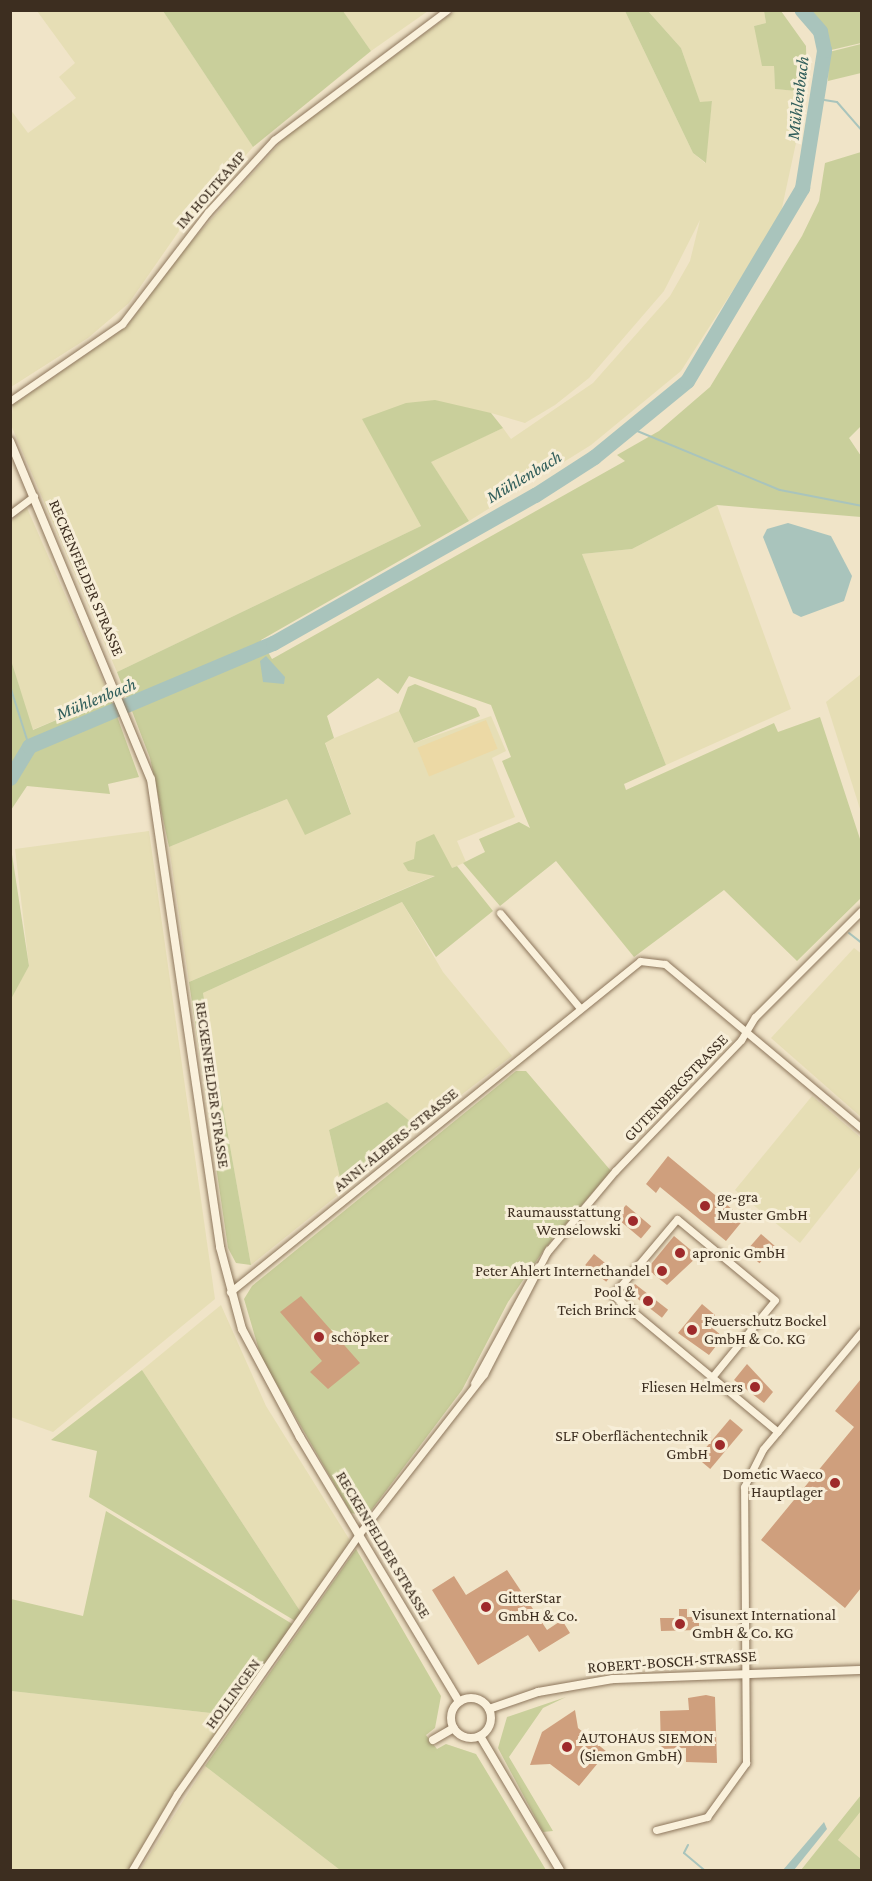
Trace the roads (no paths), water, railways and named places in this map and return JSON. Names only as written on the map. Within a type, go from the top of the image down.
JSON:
[{"type":"street","name":"IM HOLTKAMP","points":[[10,401],[122,324],[208,212],[274,140],[447,10]]},
{"type":"street","name":"RECKENFELDER STRASSE","points":[[10,441],[120,696],[151,779],[161,830],[230,1292],[256,1360],[459,1702]]},
{"type":"street","points":[[10,514],[34,496]]},
{"type":"street","points":[[746,1031],[861,910]]},
{"type":"street","points":[[500,913],[580,1008]]},
{"type":"street","name":"ANNI-ALBERS-STRASSE","points":[[230,1292],[630,966],[658,960],[746,1031]]},
{"type":"street","name":"GUTENBERGSTRASSE","points":[[359,1534],[474,1384],[511,1330],[548,1250],[746,1031],[861,1129]]},
{"type":"street","points":[[712,1377],[776,1300],[677,1219],[613,1295],[778,1432]]},
{"type":"street","points":[[656,1830],[707,1817],[742,1771],[748,1748],[742,1500],[752,1467],[861,1331]]},
{"type":"street","name":"HOLLINGEN","points":[[132,1870],[177,1794],[359,1534]]},
{"type":"street","name":"ROBERT-BOSCH-STRASSE","points":[[489,1710],[538,1692],[588,1682],[746,1670],[861,1670]]},
{"type":"street","points":[[472,1698],[489,1710],[488,1727],[480,1736],[465,1737],[454,1728],[451,1714],[459,1702],[472,1698]]},
{"type":"street","points":[[433,1740],[454,1728]]},
{"type":"street","points":[[480,1736],[561,1870]]},
{"type":"water","points":[[788,523],[831,536],[852,576],[844,601],[801,617],[793,613],[763,537],[767,529]]},
{"type":"water","points":[[266,656],[285,677],[284,684],[263,682],[260,661]]},
{"type":"water","points":[[824,1822],[827,1829],[794,1870],[783,1870]]},
{"type":"waterway","name":"Mühlenbach","points":[[10,778],[29,746],[273,643],[535,495],[594,457],[687,381],[802,188],[824,50],[820,31],[802,10]]},
{"type":"waterway","points":[[818,99],[837,102],[862,131]]},
{"type":"waterway","points":[[630,428],[780,490],[862,506]]},
{"type":"waterway","points":[[10,686],[29,746]]},
{"type":"waterway","points":[[849,933],[862,943]]},
{"type":"waterway","points":[[688,1845],[684,1853],[704,1870]]},
{"type":"place","name":"ge-gra Muster GmbH","points":[[705,1206]]},
{"type":"place","name":"Raumausstattung Wenselowski","points":[[633,1221]]},
{"type":"place","name":"apronic GmbH","points":[[680,1253]]},
{"type":"place","name":"Peter Ahlert Internethandel","points":[[662,1271]]},
{"type":"place","name":"Pool & Teich Brinck","points":[[648,1301]]},
{"type":"place","name":"Feuerschutz Bockel GmbH & Co. KG","points":[[692,1330]]},
{"type":"place","name":"schöpker","points":[[319,1337]]},
{"type":"place","name":"Fliesen Helmers","points":[[755,1387]]},
{"type":"place","name":"SLF Oberflächentechnik GmbH","points":[[720,1445]]},
{"type":"place","name":"Dometic Waeco Hauptlager","points":[[835,1483]]},
{"type":"place","name":"GitterStar GmbH & Co.","points":[[486,1607]]},
{"type":"place","name":"Visunext International GmbH & Co. KG","points":[[680,1624]]},
{"type":"place","name":"AUTOHAUS SIEMON (Siemon GmbH)","points":[[567,1747]]}]
